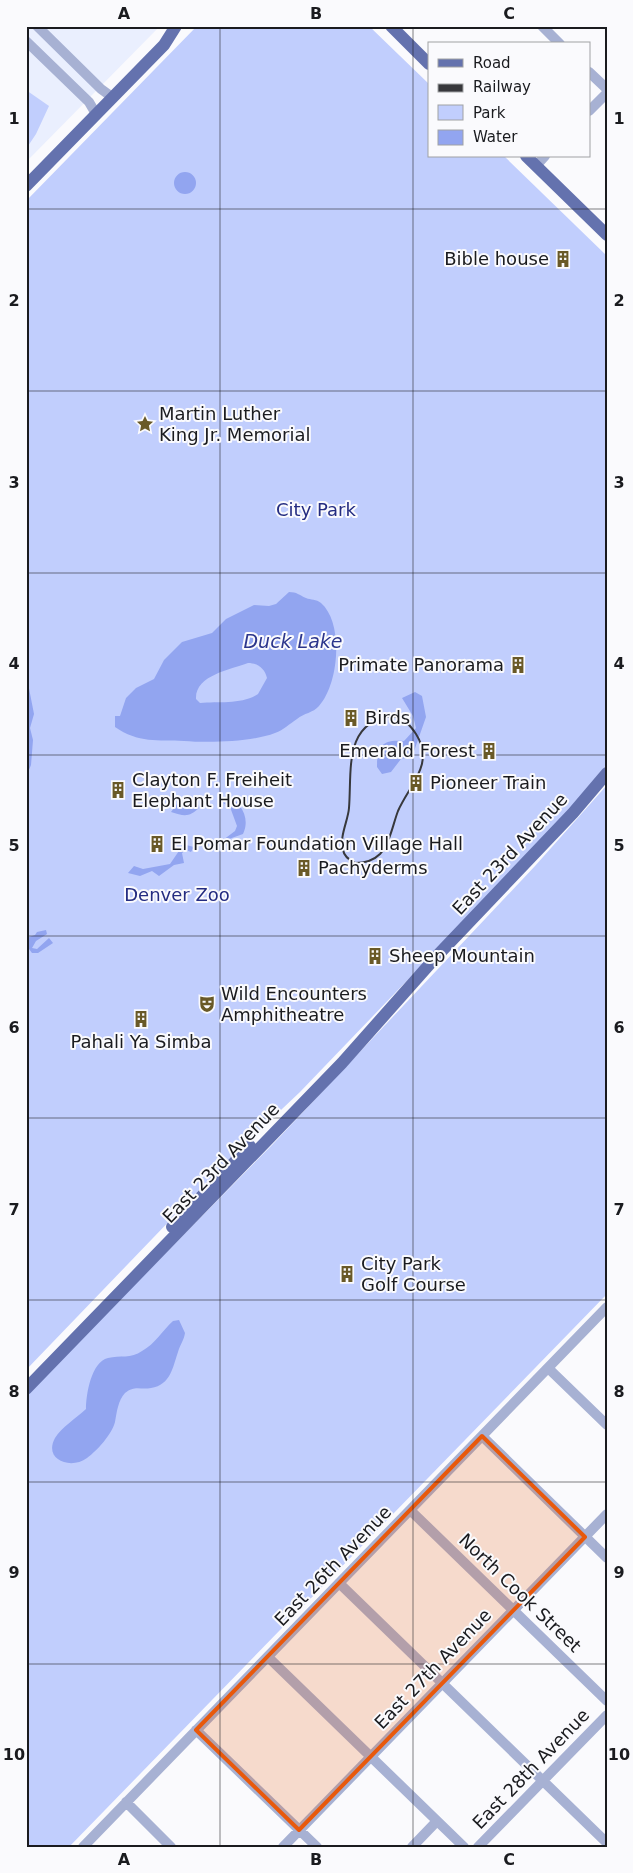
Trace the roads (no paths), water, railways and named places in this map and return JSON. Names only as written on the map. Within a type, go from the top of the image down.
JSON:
[{"type":"main road","points":[[164,45],[176,26]]},
{"type":"main road","points":[[26,186],[184,26]]},
{"type":"main road","points":[[390,26],[428,63]]},
{"type":"main road","points":[[528,158],[607,235]]},
{"type":"main road","name":"East 23rd Avenue","points":[[26,1389],[312,1096],[436,957],[568,818],[607,772]]},
{"type":"main road","name":"East 23rd Avenue","points":[[26,1377],[373,1019],[436,957]]},
{"type":"street","points":[[37,26],[101,89],[112,97]]},
{"type":"street","points":[[542,26],[558,42]]},
{"type":"street","points":[[26,41],[89,102],[96,114]]},
{"type":"street","points":[[590,73],[607,91],[590,110]]},
{"type":"street","points":[[536,166],[543,158]]},
{"type":"street","name":"East 26th Avenue","points":[[83,1847],[607,1308]]},
{"type":"street","points":[[548,1368],[607,1425]]},
{"type":"street","points":[[482,1436],[607,1558]]},
{"type":"street","name":"North Cook Street","points":[[410,1510],[607,1701]]},
{"type":"street","name":"East 27th Avenue","points":[[283,1847],[607,1514]]},
{"type":"street","points":[[339,1583],[607,1842]]},
{"type":"street","points":[[268,1657],[464,1847]]},
{"type":"street","name":"East 28th Avenue","points":[[478,1847],[607,1715]]},
{"type":"street","points":[[196,1730],[317,1847]]},
{"type":"street","points":[[126,1802],[172,1847]]},
{"type":"street","points":[[412,1847],[437,1821]]},
{"type":"water","points":[[185,172],[193,175],[196,183],[193,191],[185,194],[177,191],[174,183],[177,175]]},
{"type":"water","name":"Duck Lake","points":[[289,592],[296,593],[321,603],[328,612],[333,624],[336,639],[334,669],[326,696],[317,708],[278,732],[243,740],[206,742],[148,740],[132,736],[115,727],[115,716],[120,716],[126,698],[136,688],[154,679],[164,660],[182,642],[212,633],[226,619],[254,605],[269,606],[276,604]],"holes":[[[248,663],[260,667],[265,672],[267,678],[258,694],[244,700],[230,702],[200,703],[196,699],[197,691],[207,679],[223,671]]]},
{"type":"water","points":[[26,673],[34,714],[30,728],[33,740],[31,765],[26,777]]},
{"type":"water","points":[[415,692],[422,696],[426,717],[412,757],[401,759],[391,772],[382,774],[377,767],[380,749],[391,741],[404,741],[416,728],[413,716],[402,698]]},
{"type":"water","points":[[226,794],[240,806],[246,822],[243,834],[229,839],[226,846],[220,850],[223,844],[219,843],[235,831],[237,826],[230,807],[223,803]]},
{"type":"water","points":[[189,798],[193,798],[200,807],[196,811],[186,815],[171,812],[177,804],[184,807]]},
{"type":"water","points":[[186,845],[194,847],[191,852],[186,850],[182,853],[184,863],[174,865],[159,876],[152,871],[140,876],[128,873],[134,866],[143,869],[170,864],[181,848]]},
{"type":"water","points":[[46,930],[47,934],[36,941],[32,948],[37,949],[49,938],[53,943],[38,953],[32,953],[26,945],[29,937],[37,932]]},
{"type":"water","points":[[179,1320],[185,1333],[173,1369],[167,1379],[158,1386],[135,1388],[125,1393],[119,1403],[111,1432],[99,1447],[81,1461],[67,1463],[60,1461],[53,1452],[52,1446],[55,1438],[86,1409],[88,1388],[97,1366],[108,1358],[130,1356],[147,1348],[173,1321]]},
{"type":"railway","points":[[392,716],[406,722],[416,734],[421,745],[422,764],[419,774],[398,811],[389,839],[383,850],[372,859],[355,863],[346,856],[342,845],[349,808],[353,750],[365,728],[376,720],[392,716]]},
{"type":"place","name":"Bible house","points":[[563,259]]},
{"type":"place","name":"Martin Luther King Jr. Memorial","points":[[145,424]]},
{"type":"place","name":"Primate Panorama","points":[[518,665]]},
{"type":"place","name":"Birds","points":[[351,718]]},
{"type":"place","name":"Emerald Forest","points":[[489,751]]},
{"type":"place","name":"Pioneer Train","points":[[416,783]]},
{"type":"place","name":"Clayton F. Freiheit Elephant House","points":[[118,790]]},
{"type":"place","name":"El Pomar Foundation Village Hall","points":[[157,844]]},
{"type":"place","name":"Pachyderms","points":[[304,868]]},
{"type":"place","name":"Sheep Mountain","points":[[375,956]]},
{"type":"place","name":"Wild Encounters Amphitheatre","points":[[207,1004]]},
{"type":"place","name":"Pahali Ya Simba","points":[[141,1019]]},
{"type":"place","name":"City Park Golf Course","points":[[347,1274]]},
{"type":"park label","name":"City Park","points":[[316,510]]},
{"type":"park label","name":"Denver Zoo","points":[[177,895]]}]
